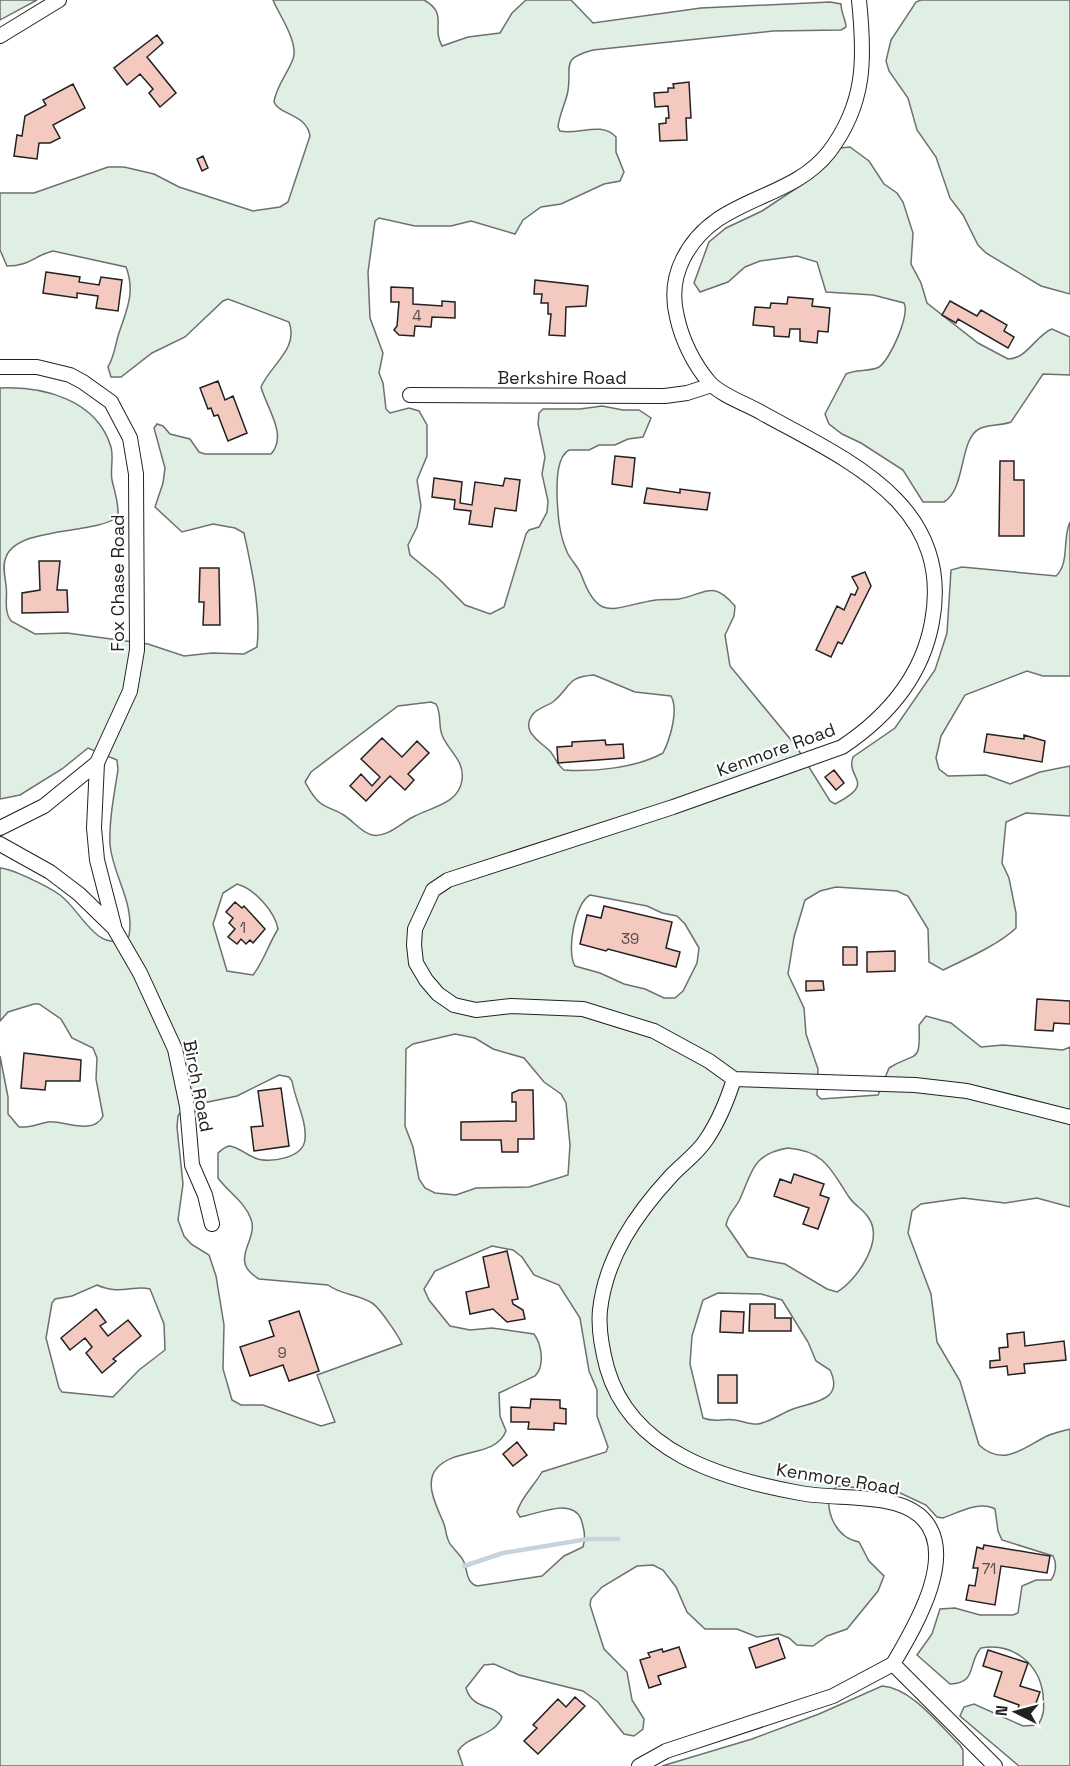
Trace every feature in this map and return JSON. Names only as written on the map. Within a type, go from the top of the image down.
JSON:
[{"type":"street","points":[[0,36],[59,0]]},
{"type":"street","name":"Kenmore Road","points":[[859,0],[864,50],[861,83],[853,108],[827,153],[785,185],[731,210],[706,227],[690,244],[677,270],[674,295],[677,317],[689,352],[712,385],[859,468],[902,504],[921,530],[930,559],[936,602],[930,637],[915,672],[894,705],[862,734],[842,747],[673,807],[448,880],[433,890],[415,929],[414,945],[416,963],[426,980],[438,994],[454,1005],[476,1010],[511,1006],[583,1009],[654,1031],[709,1061],[734,1079],[718,1120],[704,1143],[670,1177],[619,1245],[607,1275],[600,1311],[601,1347],[612,1384],[631,1417],[672,1452],[727,1476],[801,1494],[896,1503],[920,1516],[933,1536],[936,1566],[929,1598],[893,1664]]},
{"type":"street","name":"Fox Chase Road","points":[[0,367],[57,371],[83,382],[111,402],[130,438],[136,474],[136,668],[121,714],[97,763],[44,806],[0,828]]},
{"type":"street","name":"Berkshire Road","points":[[410,395],[665,396],[687,393],[712,385]]},
{"type":"street","name":"Birch Road","points":[[97,763],[94,828],[97,860],[114,928],[150,992],[175,1049],[187,1106],[192,1165],[205,1195],[212,1224]]},
{"type":"street","name":"Birch Road","points":[[0,844],[50,872],[114,928]]},
{"type":"street","points":[[734,1079],[915,1085],[967,1091],[1070,1117]]},
{"type":"street","points":[[639,1766],[666,1751],[833,1696],[893,1664],[995,1766]]},
{"type":"green space","points":[[0,0],[37,0],[0,20]]},
{"type":"green space","points":[[273,0],[424,0],[436,10],[439,39],[442,46],[468,37],[500,33],[512,13],[526,0],[571,0],[593,23],[701,8],[830,2],[841,4],[846,27],[841,30],[773,31],[593,50],[576,57],[570,64],[568,91],[558,127],[560,131],[567,132],[604,130],[616,137],[616,152],[624,172],[620,181],[604,184],[561,204],[541,207],[523,220],[515,234],[471,221],[451,226],[415,226],[379,218],[375,221],[368,272],[370,318],[383,353],[379,373],[383,383],[386,409],[390,413],[409,408],[419,411],[427,425],[427,456],[417,480],[421,506],[417,527],[408,545],[410,555],[465,605],[490,614],[504,607],[526,534],[529,530],[539,527],[547,512],[548,501],[542,474],[545,457],[538,424],[539,413],[543,409],[580,409],[602,406],[639,410],[651,418],[643,437],[628,439],[615,445],[599,445],[589,450],[569,450],[559,464],[558,511],[561,533],[568,554],[580,571],[594,600],[602,606],[619,608],[656,600],[679,599],[708,590],[720,593],[727,598],[735,606],[734,616],[725,635],[730,666],[796,746],[830,801],[835,804],[848,797],[857,785],[852,764],[853,757],[895,728],[935,670],[947,633],[951,570],[962,567],[1056,576],[1063,564],[1070,522],[1070,676],[1043,676],[1027,671],[965,695],[941,736],[936,758],[939,769],[948,776],[986,775],[1010,784],[1040,772],[1070,766],[1070,816],[1026,813],[1006,822],[1002,863],[1009,878],[1016,913],[1016,928],[991,946],[943,970],[929,962],[928,929],[908,896],[897,891],[836,887],[820,891],[805,900],[794,937],[788,974],[804,1008],[806,1034],[818,1069],[817,1095],[821,1099],[878,1095],[889,1068],[914,1056],[917,1052],[919,1025],[926,1016],[951,1023],[981,1047],[1003,1045],[1063,1050],[1070,1047],[1070,1207],[1037,1198],[1005,1203],[963,1198],[921,1204],[912,1211],[908,1233],[931,1294],[937,1342],[960,1381],[979,1445],[988,1452],[1005,1455],[1022,1450],[1047,1436],[1070,1429],[1070,1766],[1019,1766],[960,1716],[964,1707],[974,1704],[1023,1726],[1038,1725],[1044,1710],[1043,1694],[1036,1673],[1023,1658],[1004,1648],[981,1648],[965,1680],[950,1684],[917,1655],[932,1634],[940,1609],[955,1608],[980,1615],[1018,1613],[1022,1586],[1036,1580],[1051,1580],[1055,1568],[1053,1556],[1002,1540],[998,1531],[995,1509],[989,1507],[969,1508],[943,1518],[937,1517],[926,1505],[896,1491],[838,1486],[830,1492],[829,1500],[829,1509],[834,1524],[844,1536],[859,1542],[869,1561],[884,1576],[878,1591],[847,1629],[827,1636],[813,1646],[797,1645],[789,1638],[779,1634],[757,1637],[737,1629],[705,1629],[687,1612],[676,1587],[663,1570],[653,1565],[637,1566],[602,1587],[591,1599],[590,1605],[604,1649],[627,1672],[632,1700],[644,1719],[643,1729],[634,1736],[624,1734],[598,1702],[583,1691],[519,1675],[494,1664],[484,1665],[466,1688],[473,1700],[494,1710],[502,1717],[493,1728],[468,1742],[458,1751],[463,1766],[0,1766],[0,1056],[8,1097],[8,1114],[19,1127],[48,1122],[85,1126],[98,1122],[103,1116],[96,1079],[97,1058],[93,1048],[72,1038],[61,1019],[39,1004],[8,1012],[0,1021],[0,868],[31,879],[60,895],[91,929],[108,941],[118,941],[129,936],[130,924],[129,912],[110,845],[111,817],[118,770],[117,760],[88,748],[62,769],[20,795],[0,799],[0,388],[51,393],[81,407],[94,418],[104,431],[111,447],[112,476],[118,512],[118,517],[107,523],[40,535],[13,547],[6,557],[4,567],[6,608],[11,621],[35,634],[67,633],[148,644],[184,656],[212,653],[244,654],[257,647],[258,619],[244,533],[235,528],[213,524],[182,532],[155,507],[165,468],[154,428],[157,424],[163,426],[170,434],[190,439],[199,452],[205,454],[271,454],[276,447],[277,430],[261,387],[287,348],[291,332],[289,322],[228,299],[223,301],[185,337],[152,353],[121,377],[111,377],[108,367],[130,294],[126,267],[53,251],[26,263],[7,266],[0,250],[0,193],[34,193],[108,167],[124,167],[154,174],[179,187],[253,211],[280,207],[288,202],[310,136],[304,123],[281,110],[274,102],[294,52],[288,29]],"holes":[[[594,675],[635,692],[671,696],[674,716],[671,733],[663,753],[615,768],[564,770],[550,751],[536,739],[529,726],[535,712],[553,702],[570,683],[578,678]],[[431,702],[438,708],[442,735],[459,761],[462,780],[460,788],[450,800],[413,817],[388,832],[372,835],[339,812],[318,801],[305,782],[311,772],[398,706]],[[237,884],[251,891],[263,902],[273,915],[278,929],[253,975],[227,971],[213,924],[223,893]],[[590,895],[647,906],[662,913],[677,916],[685,924],[699,948],[697,963],[683,991],[675,998],[664,998],[645,989],[624,984],[600,973],[575,966],[571,950],[576,917],[580,907]],[[455,1034],[475,1038],[493,1049],[524,1058],[544,1082],[561,1094],[566,1103],[570,1145],[568,1175],[529,1187],[476,1188],[456,1195],[435,1193],[425,1188],[419,1179],[413,1147],[405,1126],[406,1049],[413,1044]],[[279,1075],[289,1077],[292,1081],[304,1125],[303,1146],[292,1155],[277,1160],[261,1160],[236,1148],[227,1147],[218,1153],[218,1178],[245,1207],[251,1219],[251,1235],[245,1257],[245,1265],[250,1272],[259,1279],[328,1285],[338,1291],[367,1300],[379,1310],[402,1344],[317,1375],[335,1422],[321,1426],[263,1405],[241,1405],[232,1400],[223,1369],[224,1325],[216,1276],[209,1255],[191,1244],[184,1236],[178,1220],[183,1184],[177,1127],[178,1116],[184,1107],[237,1096]],[[788,1148],[811,1153],[832,1170],[851,1200],[868,1217],[872,1226],[871,1248],[860,1269],[837,1292],[827,1289],[785,1264],[748,1257],[726,1225],[750,1174],[760,1160],[767,1155]],[[492,1246],[513,1250],[522,1257],[534,1275],[559,1285],[580,1318],[589,1371],[597,1390],[597,1416],[608,1447],[606,1452],[542,1472],[521,1501],[517,1512],[520,1517],[562,1508],[577,1512],[581,1519],[583,1547],[564,1556],[542,1576],[477,1586],[470,1582],[463,1560],[448,1540],[431,1488],[433,1474],[445,1461],[484,1449],[501,1439],[506,1431],[500,1416],[499,1393],[535,1376],[541,1361],[539,1344],[534,1334],[492,1328],[470,1330],[450,1326],[429,1300],[424,1289],[435,1271]],[[97,1285],[113,1290],[150,1289],[164,1324],[165,1350],[139,1370],[113,1397],[62,1392],[46,1338],[52,1303],[55,1299],[72,1296]],[[718,1293],[761,1294],[782,1300],[808,1342],[816,1361],[830,1370],[833,1388],[830,1394],[817,1402],[793,1409],[762,1423],[711,1420],[703,1418],[690,1364],[692,1336],[703,1300]]]},
{"type":"green space","points":[[921,0],[1070,0],[1070,294],[1041,286],[986,253],[978,245],[963,215],[950,198],[936,157],[917,130],[908,98],[889,71],[886,61],[891,40],[916,2]]},
{"type":"green space","points":[[850,147],[869,161],[884,184],[897,193],[903,202],[913,233],[911,264],[921,283],[927,303],[978,343],[1008,359],[1021,355],[1052,329],[1070,337],[1070,375],[1043,374],[1011,422],[982,427],[973,435],[968,443],[956,487],[944,502],[923,502],[903,470],[861,443],[842,434],[829,424],[825,414],[846,374],[875,369],[888,356],[902,327],[904,303],[873,295],[826,292],[817,262],[797,256],[760,261],[745,267],[728,282],[700,292],[694,283],[709,242],[726,228],[762,211],[809,180],[840,148]]},
{"type":"green space","points":[[882,1686],[904,1693],[934,1718],[960,1745],[963,1750],[963,1766],[662,1766],[752,1739],[819,1714]]},
{"type":"building","points":[[157,35],[163,43],[147,57],[176,93],[160,107],[149,93],[153,89],[140,74],[127,85],[114,68]]},
{"type":"building","points":[[689,82],[691,118],[686,118],[687,140],[660,141],[659,124],[666,123],[666,118],[669,118],[668,106],[655,107],[654,93],[668,92],[668,88],[674,88],[673,84]]},
{"type":"building","points":[[73,84],[85,108],[53,125],[60,138],[50,143],[39,143],[37,159],[14,156],[17,135],[22,136],[25,116],[46,105],[43,100]]},
{"type":"building","points":[[203,156],[208,168],[202,171],[197,159]]},
{"type":"building","points":[[46,272],[80,277],[79,282],[99,285],[101,277],[122,280],[118,311],[96,308],[98,296],[77,293],[77,298],[43,293]]},
{"type":"building","points":[[535,280],[588,286],[586,306],[566,307],[565,336],[549,335],[551,314],[548,314],[548,303],[541,303],[542,294],[534,294]]},
{"type":"building","points":[[391,287],[413,288],[413,304],[442,306],[442,301],[455,302],[455,318],[432,317],[431,327],[415,326],[414,336],[399,335],[394,330],[397,326],[399,302],[391,302]]},
{"type":"building","points":[[788,297],[813,299],[812,306],[830,308],[828,332],[818,331],[817,343],[800,341],[800,329],[790,329],[789,337],[774,336],[774,327],[753,325],[755,307],[770,308],[771,303],[787,304]]},
{"type":"building","points":[[950,301],[977,316],[981,310],[1007,325],[1004,331],[1014,337],[1008,348],[958,319],[956,323],[942,315]]},
{"type":"building","points":[[218,381],[225,400],[233,396],[247,433],[228,441],[218,415],[214,416],[211,408],[208,409],[200,388]]},
{"type":"building","points":[[615,456],[635,458],[632,487],[612,484]]},
{"type":"building","points":[[1000,461],[1014,461],[1014,480],[1024,480],[1024,536],[999,536]]},
{"type":"building","points":[[434,478],[462,482],[460,503],[472,505],[475,482],[503,486],[505,478],[520,480],[516,511],[495,508],[492,527],[469,524],[471,511],[454,509],[455,500],[432,497]]},
{"type":"building","points":[[647,488],[680,493],[680,489],[710,493],[707,510],[644,503]]},
{"type":"building","points":[[39,561],[60,561],[57,590],[67,590],[68,612],[22,613],[22,593],[40,590]]},
{"type":"building","points":[[200,568],[219,568],[220,625],[203,625],[204,602],[199,602]]},
{"type":"building","points":[[865,572],[871,586],[842,644],[838,642],[831,657],[816,650],[837,606],[844,610],[851,594],[855,595],[858,588],[852,577]]},
{"type":"building","points":[[987,734],[1024,739],[1024,735],[1045,741],[1042,762],[984,752]]},
{"type":"building","points":[[382,738],[402,757],[417,741],[429,753],[408,774],[414,780],[405,790],[390,776],[366,801],[350,786],[361,774],[372,786],[380,777],[361,759]]},
{"type":"building","points":[[605,740],[606,745],[623,744],[624,758],[558,763],[557,747],[572,746],[572,742]]},
{"type":"building","points":[[834,770],[844,783],[836,790],[825,777]]},
{"type":"building","points":[[235,902],[242,908],[244,906],[265,929],[253,943],[250,940],[246,944],[241,939],[237,944],[228,937],[235,929],[229,923],[233,918],[226,912]]},
{"type":"building","points":[[604,906],[672,922],[666,948],[680,952],[676,967],[580,944],[587,915],[601,918]]},
{"type":"building","points":[[843,947],[857,947],[857,965],[843,965]]},
{"type":"building","points":[[895,951],[895,971],[867,972],[867,952]]},
{"type":"building","points":[[806,981],[823,981],[824,990],[806,991]]},
{"type":"building","points":[[1037,999],[1070,1001],[1070,1024],[1054,1023],[1053,1031],[1035,1030]]},
{"type":"building","points":[[24,1053],[81,1060],[80,1081],[46,1081],[45,1090],[21,1088]]},
{"type":"building","points":[[281,1088],[289,1146],[254,1151],[251,1127],[263,1126],[258,1091]]},
{"type":"building","points":[[519,1090],[533,1090],[534,1139],[518,1139],[518,1152],[502,1152],[501,1140],[461,1140],[461,1122],[516,1121],[516,1102],[512,1102],[512,1093]]},
{"type":"building","points":[[794,1174],[824,1184],[820,1195],[829,1198],[818,1229],[803,1224],[809,1208],[774,1196],[780,1179],[791,1183]]},
{"type":"building","points":[[507,1251],[518,1299],[512,1300],[513,1304],[523,1310],[525,1319],[507,1322],[493,1309],[470,1314],[466,1292],[489,1287],[483,1257]]},
{"type":"building","points":[[750,1304],[775,1304],[775,1318],[791,1318],[791,1331],[749,1331]]},
{"type":"building","points":[[96,1309],[106,1322],[100,1326],[108,1336],[128,1320],[141,1336],[113,1359],[116,1361],[102,1373],[86,1353],[92,1347],[85,1338],[70,1350],[61,1338]]},
{"type":"building","points":[[299,1311],[319,1371],[289,1381],[283,1365],[250,1376],[240,1347],[274,1336],[269,1321]]},
{"type":"building","points":[[721,1311],[744,1312],[743,1333],[720,1332]]},
{"type":"building","points":[[1024,1332],[1025,1346],[1064,1341],[1066,1360],[1024,1364],[1025,1373],[1008,1375],[1007,1366],[990,1368],[990,1361],[1000,1360],[999,1348],[1008,1347],[1007,1334]]},
{"type":"building","points":[[718,1375],[737,1375],[737,1403],[718,1403]]},
{"type":"building","points":[[531,1399],[560,1400],[560,1408],[566,1409],[566,1424],[554,1423],[554,1430],[528,1429],[529,1422],[511,1422],[511,1407],[530,1408]]},
{"type":"building","points":[[517,1442],[527,1455],[513,1466],[503,1454]]},
{"type":"building","points":[[984,1545],[1050,1556],[1047,1573],[1001,1566],[995,1605],[966,1600],[969,1585],[975,1586],[978,1568],[973,1568],[977,1547],[983,1549]]},
{"type":"building","points":[[778,1638],[785,1658],[756,1668],[749,1648]]},
{"type":"building","points":[[679,1647],[686,1667],[658,1676],[661,1684],[649,1688],[640,1660],[650,1657],[648,1653],[662,1649],[663,1652]]},
{"type":"building","points":[[988,1650],[1028,1663],[1020,1686],[1040,1692],[1031,1717],[1017,1712],[1019,1705],[994,1696],[1002,1672],[983,1666]]},
{"type":"building","points":[[575,1697],[585,1706],[538,1754],[524,1741],[537,1728],[533,1725],[558,1699],[566,1707]]},
{"type":"waterway","points":[[464,1566],[503,1553],[588,1539],[618,1539]]}]
